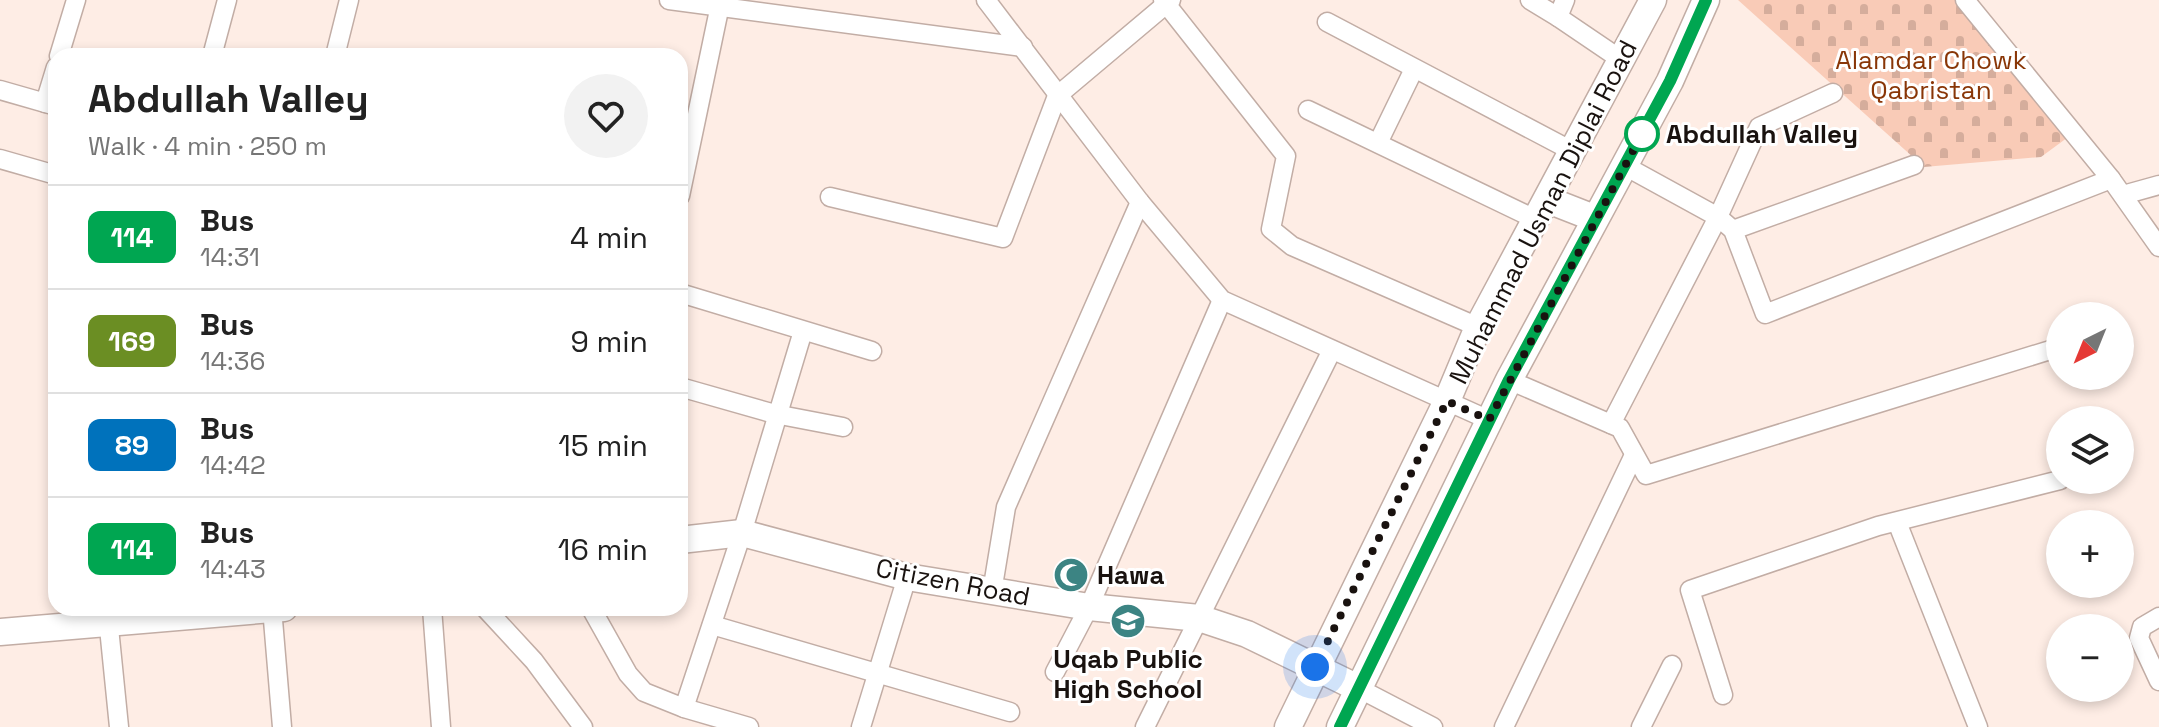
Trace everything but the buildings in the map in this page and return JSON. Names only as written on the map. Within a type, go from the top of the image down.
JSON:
[{"type":"street","points":[[61,48],[76,0]]},
{"type":"street","points":[[214,48],[227,0]]},
{"type":"street","points":[[337,48],[349,0]]},
{"type":"street","points":[[669,0],[1023,47]]},
{"type":"street","points":[[986,0],[1140,202],[1222,300],[1489,420]]},
{"type":"street","points":[[1530,0],[1562,8],[1620,59]]},
{"type":"street","name":"Muhammad Usman Diplai Road","points":[[1288,727],[1447,401],[1478,327],[1653,0]]},
{"type":"street","name":"Muhammad Usman Diplai Road","points":[[1340,727],[1509,380],[1670,81],[1706,0]]},
{"type":"street","points":[[1965,0],[2158,241]]},
{"type":"street","points":[[830,197],[1003,238],[1057,96],[1167,1],[1286,156],[1271,229],[1292,246],[1478,327]]},
{"type":"street","points":[[688,158],[720,5]]},
{"type":"street","points":[[1327,22],[1572,151]]},
{"type":"street","points":[[1378,143],[1414,69]]},
{"type":"street","points":[[0,90],[48,103]]},
{"type":"street","points":[[1611,424],[1718,217],[1759,127],[1833,93]]},
{"type":"street","points":[[1308,110],[1378,143],[1542,210],[1594,218]]},
{"type":"street","points":[[0,159],[48,173]]},
{"type":"street","points":[[1733,230],[1914,165]]},
{"type":"street","points":[[1625,166],[1718,217],[1733,230],[1762,311],[1769,314],[2111,179]]},
{"type":"street","points":[[2123,195],[2159,185]]},
{"type":"street","points":[[992,592],[1006,507],[1140,202]]},
{"type":"street","points":[[688,295],[872,351]]},
{"type":"street","points":[[1055,672],[1089,607],[1222,300]]},
{"type":"street","points":[[684,708],[742,533],[775,414],[803,331]]},
{"type":"street","points":[[1145,727],[1332,350]]},
{"type":"street","points":[[1509,380],[1624,431],[1646,475],[2046,351]]},
{"type":"street","points":[[688,389],[775,414],[843,427]]},
{"type":"street","points":[[1504,727],[1634,455]]},
{"type":"street","points":[[1723,695],[1690,590],[1897,522],[2046,484]]},
{"type":"street","points":[[1897,522],[1978,727]]},
{"type":"street","name":"Citizen Road","points":[[688,539],[742,533],[907,577],[1089,607],[1199,618],[1247,634],[1358,688]]},
{"type":"street","points":[[861,727],[907,577]]},
{"type":"street","points":[[0,632],[102,616]]},
{"type":"street","points":[[108,616],[119,727]]},
{"type":"street","points":[[276,616],[282,727]]},
{"type":"street","points":[[433,616],[441,727]]},
{"type":"street","points":[[492,616],[534,661],[583,727]]},
{"type":"street","points":[[595,616],[628,674],[644,692],[684,708],[749,727]]},
{"type":"street","points":[[2159,617],[2142,627],[2139,638],[2159,681]]},
{"type":"street","points":[[712,625],[1010,712]]},
{"type":"street","points":[[1641,727],[1672,665]]},
{"type":"street","points":[[1358,688],[1433,727]]},
{"type":"green space","name":"Alamdar Chowk Qabristan","points":[[1738,0],[1965,0],[2075,132],[2041,157],[1924,167]]},
{"type":"bus line","name":"114","points":[[1340,727],[1509,380],[1670,81],[1706,0]]},
{"type":"place","name":"Abdullah Valley","points":[[1642,134]]},
{"type":"place","name":"Hawa","points":[[1071,575]]},
{"type":"place","name":"Uqab Public High School","points":[[1128,621]]},
{"type":"route","points":[[1315,667],[1447,401],[1489,420],[1594,218],[1642,134]]}]
